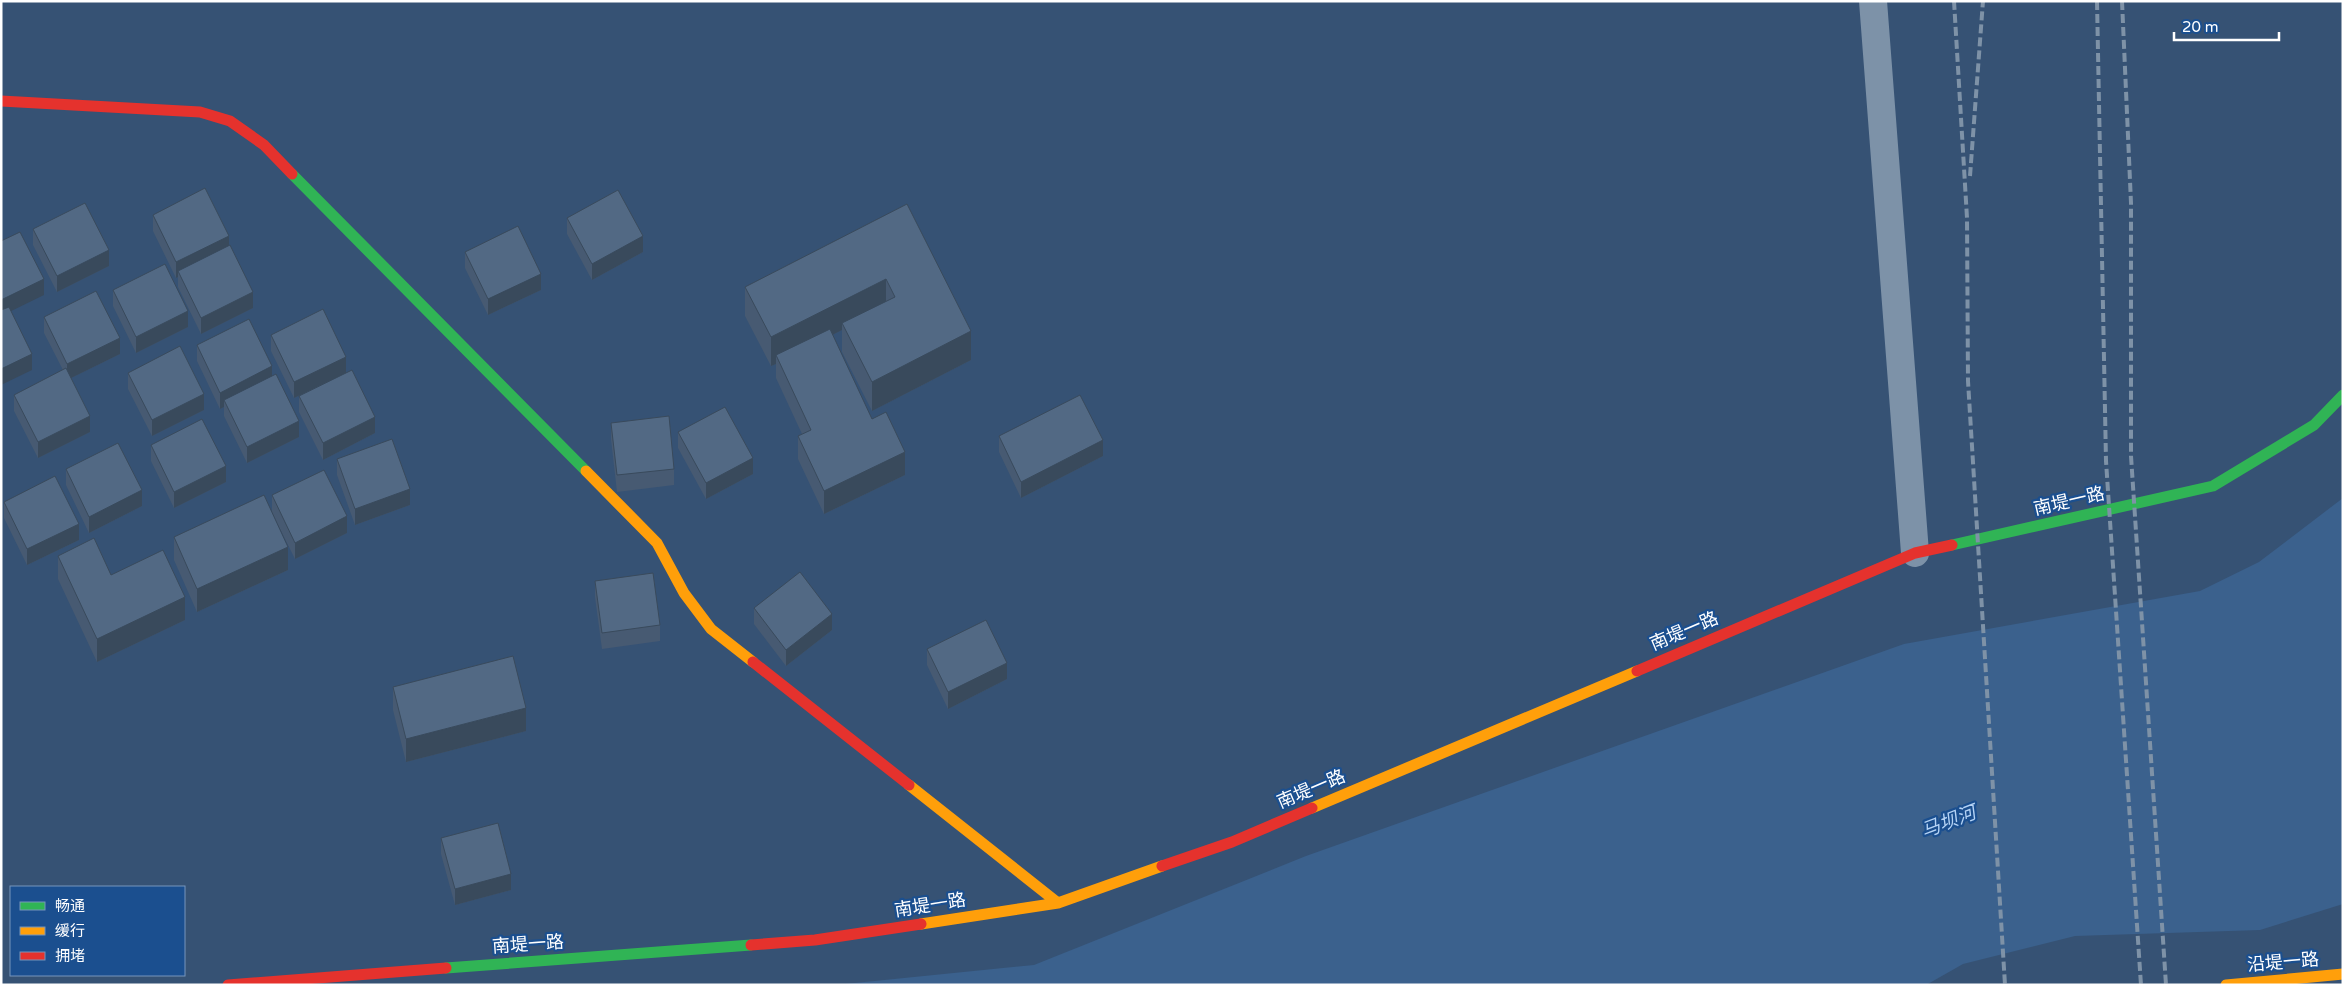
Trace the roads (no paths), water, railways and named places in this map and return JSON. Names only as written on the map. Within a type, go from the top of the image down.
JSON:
[{"type":"street","points":[[1873,1],[1916,553]]},
{"type":"street","points":[[1,101],[200,112],[230,121],[264,145],[657,543],[684,593],[712,629],[1058,903]]},
{"type":"street","name":"南堤一路","points":[[228,985],[815,940],[1058,903],[1232,842],[1916,553],[2213,486],[2314,425],[2343,396]]},
{"type":"street","name":"沿堤一路","points":[[2226,985],[2343,974]]},
{"type":"water","name":"马坝河","points":[[2343,498],[2343,904],[2260,930],[2075,936],[1963,964],[1926,985],[835,985],[1034,965],[1306,856],[1904,644],[2200,591],[2259,562]]},
{"type":"railway","points":[[1954,1],[1967,218],[1968,381],[2005,985]]},
{"type":"railway","points":[[1970,176],[1983,1]]},
{"type":"railway","points":[[2097,1],[2106,461],[2141,985]]},
{"type":"railway","points":[[2122,1],[2131,203],[2131,456],[2166,985]]}]
